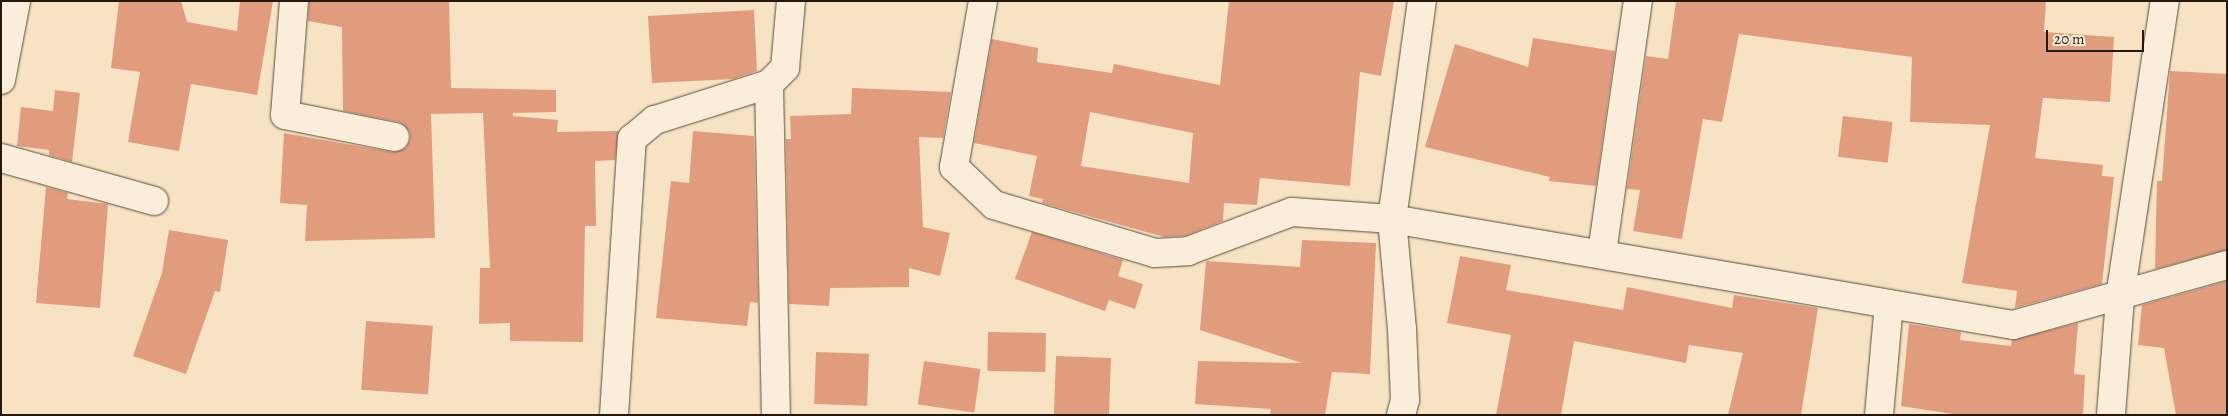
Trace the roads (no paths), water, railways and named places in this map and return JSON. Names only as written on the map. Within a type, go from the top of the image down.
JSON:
[{"type":"street","points":[[1,80],[16,1]]},
{"type":"street","points":[[294,1],[285,115],[395,137]]},
{"type":"street","points":[[614,415],[632,139],[655,120],[769,84],[785,68],[791,1]]},
{"type":"street","points":[[983,1],[954,167],[994,205],[1155,253],[1188,251],[1292,212],[1392,219],[1602,253],[2013,325],[2120,297],[2227,265]]},
{"type":"street","points":[[1401,415],[1405,400],[1402,329],[1392,219],[1422,1]]},
{"type":"street","points":[[1602,253],[1638,1]]},
{"type":"street","points":[[2111,415],[2120,297],[2166,1]]},
{"type":"street","points":[[769,84],[776,415]]},
{"type":"street","points":[[1,158],[154,201]]},
{"type":"street","points":[[1879,415],[1889,304]]}]
